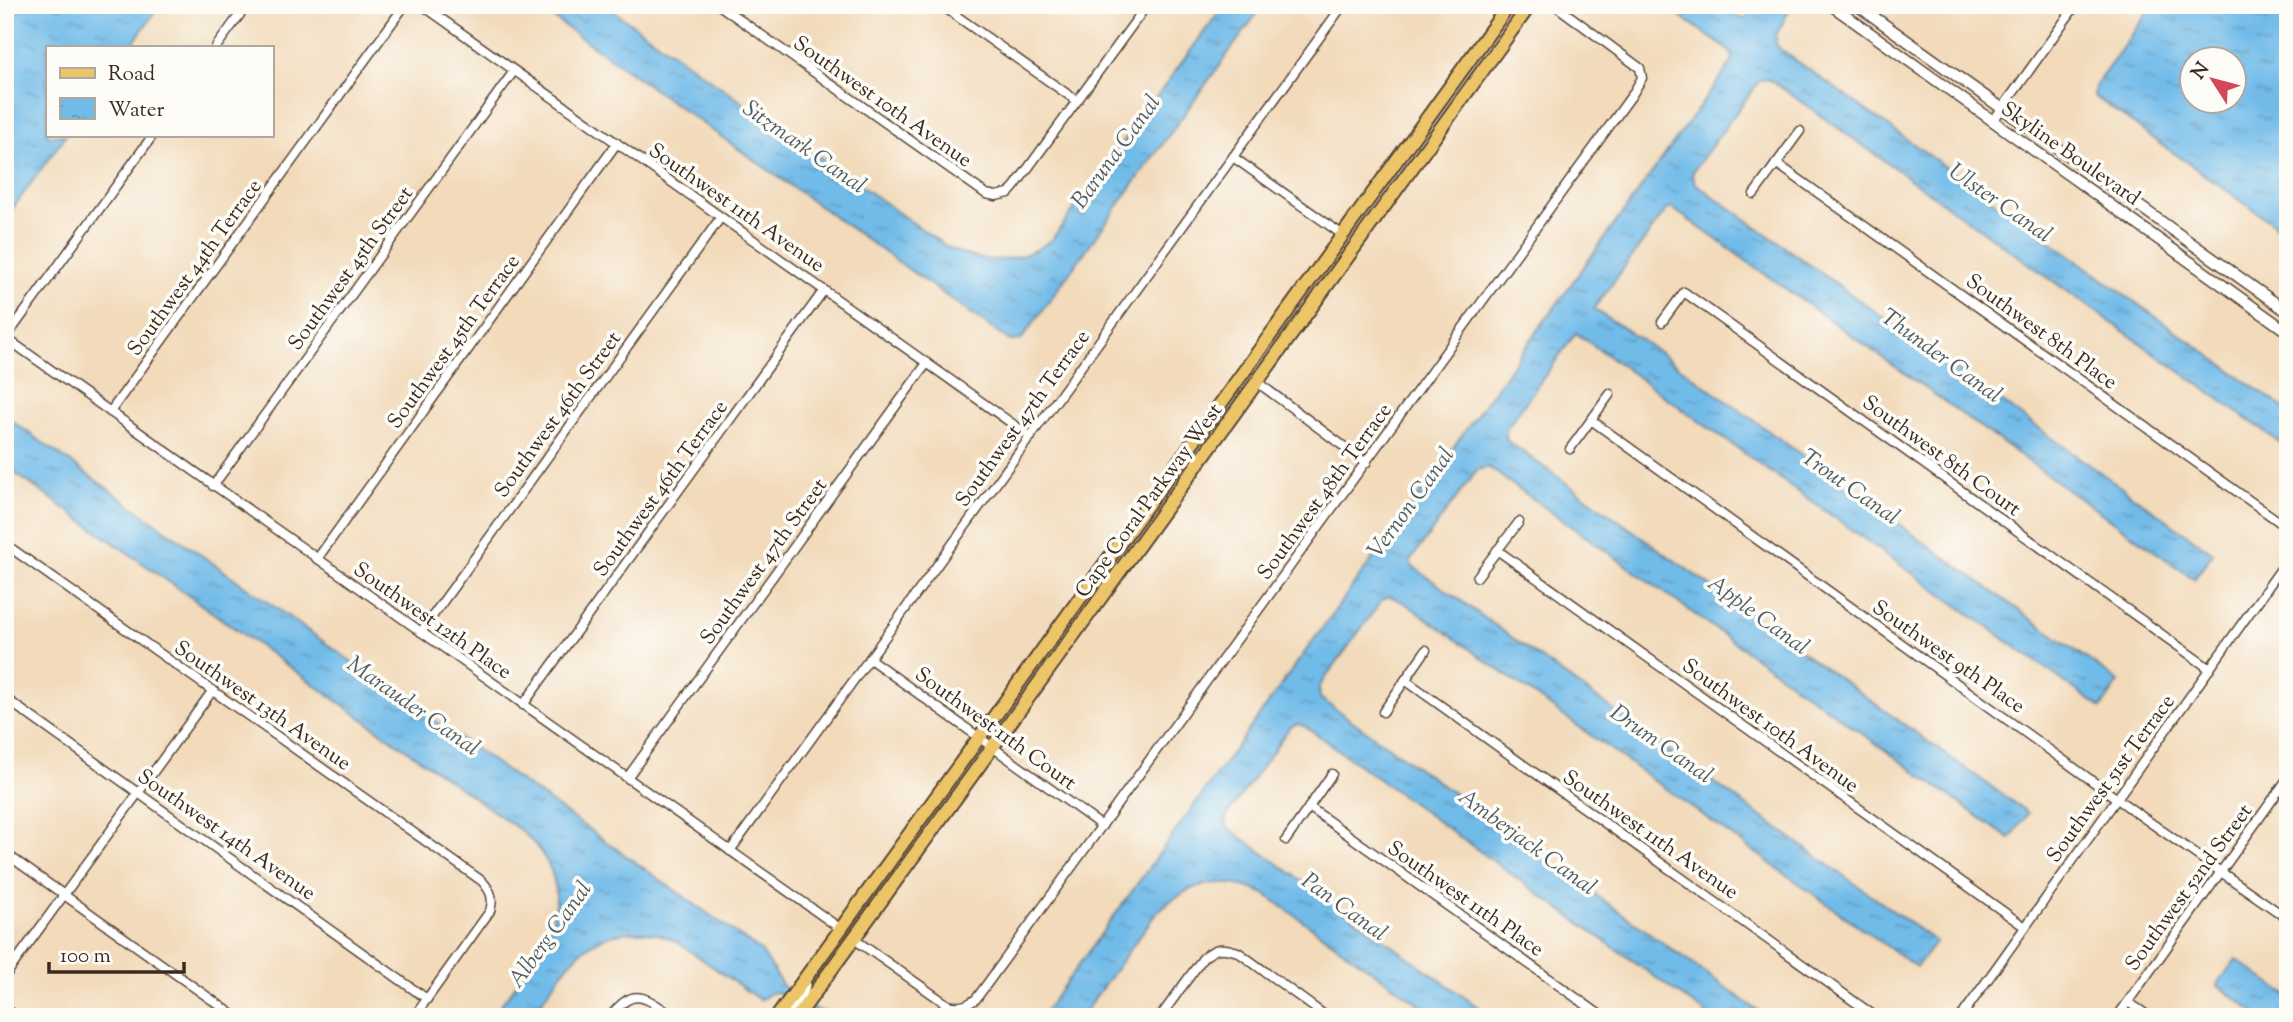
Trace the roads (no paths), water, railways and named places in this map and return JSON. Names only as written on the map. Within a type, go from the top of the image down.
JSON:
[{"type":"main road","name":"Cape Coral Parkway West","points":[[781,1016],[806,977],[1509,5]]},
{"type":"main road","name":"Cape Coral Parkway West","points":[[797,1017],[1530,5]]},
{"type":"main road","points":[[1257,382],[1261,361],[1311,293],[1315,274]]},
{"type":"main road","points":[[1183,485],[1193,457],[1238,394],[1240,390],[1236,383]]},
{"type":"street","points":[[217,46],[247,5]]},
{"type":"street","name":"Southwest 44th Terrace","points":[[110,412],[405,5]]},
{"type":"street","name":"Southwest 11th Avenue","points":[[422,5],[1031,437]]},
{"type":"street","name":"Southwest 10th Avenue","points":[[719,5],[945,166],[986,194],[996,197],[1009,193],[1016,186],[1077,101]]},
{"type":"street","points":[[941,5],[1077,101],[1147,5]]},
{"type":"street","name":"Southwest 47th Terrace","points":[[730,851],[1343,5]]},
{"type":"street","name":"Southwest 48th Terrace","points":[[854,939],[947,1005],[968,1005],[976,999],[1642,78],[1640,68],[1633,61],[1555,5]]},
{"type":"street","name":"Skyline Boulevard","points":[[1831,5],[2288,332]]},
{"type":"street","name":"Skyline Boulevard","points":[[1857,5],[2288,312]]},
{"type":"street","points":[[1993,121],[2076,5]]},
{"type":"street","name":"Southwest 45th Street","points":[[213,485],[514,71]]},
{"type":"street","points":[[1754,194],[1800,131]]},
{"type":"street","points":[[6,339],[152,136]]},
{"type":"street","name":"Southwest 45th Terrace","points":[[317,559],[617,143]]},
{"type":"street","points":[[1233,157],[1343,235]]},
{"type":"street","name":"Southwest 8th Place","points":[[1776,163],[2288,528]]},
{"type":"street","name":"Southwest 46th Street","points":[[421,632],[721,217]]},
{"type":"street","name":"Southwest 46th Terrace","points":[[523,705],[824,290]]},
{"type":"street","name":"Southwest 8th Court","points":[[1662,322],[1684,292],[2210,669]]},
{"type":"street","name":"Southwest 12th Place","points":[[6,339],[841,929]]},
{"type":"street","name":"Southwest 47th Street","points":[[627,778],[927,363]]},
{"type":"street","points":[[1257,382],[1366,463]]},
{"type":"street","points":[[1570,449],[1610,394]]},
{"type":"street","name":"Southwest 9th Place","points":[[1591,420],[2288,919]]},
{"type":"street","points":[[1477,577],[1519,522]]},
{"type":"street","name":"Southwest 13th Avenue","points":[[5,544],[489,888],[493,901],[490,911],[427,999]]},
{"type":"street","name":"Southwest 10th Avenue","points":[[1497,550],[2025,927]]},
{"type":"street","name":"Southwest 51st Terrace","points":[[1961,1017],[2288,559]]},
{"type":"street","points":[[1383,712],[1426,650]]},
{"type":"street","name":"Southwest 11th Court","points":[[870,659],[1102,826]]},
{"type":"street","name":"Southwest 11th Avenue","points":[[1405,680],[1876,1017]]},
{"type":"street","points":[[5,976],[213,690]]},
{"type":"street","name":"Southwest 14th Avenue","points":[[5,698],[427,999]]},
{"type":"street","points":[[1286,840],[1332,774]]},
{"type":"street","name":"Southwest 52nd Street","points":[[2117,1017],[2288,778]]},
{"type":"street","name":"Southwest 11th Place","points":[[1309,807],[1603,1017]]},
{"type":"street","points":[[5,853],[236,1017]]},
{"type":"street","points":[[1160,1017],[1203,958],[1221,947],[1238,952],[1321,1015]]},
{"type":"street","points":[[610,1017],[629,996],[639,996],[674,1017]]},
{"type":"street","points":[[414,1017],[427,999]]},
{"type":"street","points":[[2128,1002],[2150,1017]]},
{"type":"street","points":[[5,1008],[17,1017]]},
{"type":"water","points":[[5,5],[160,5],[131,46],[46,46],[46,136],[65,136],[5,219]]},
{"type":"water","points":[[535,5],[605,5],[947,247],[974,257],[1001,260],[1027,253],[1052,239],[1224,5],[1263,5],[1021,340],[1010,341]]},
{"type":"water","points":[[1665,5],[1720,5],[1744,19],[1762,5],[1792,5],[1776,35],[1776,44],[1780,49],[2288,411],[2288,448],[1772,81],[1760,80],[1694,170],[1692,174],[1695,183],[2213,553],[2194,579],[1672,208],[1666,210],[1594,309],[1640,339],[2119,682],[2101,708],[1576,333],[1506,429],[1506,440],[2028,813],[2010,839],[1488,467],[1477,470],[1410,561],[1411,565],[1936,942],[1916,967],[1405,603],[1390,596],[1382,600],[1319,687],[1320,698],[1767,1017],[1711,1017],[1306,727],[1298,724],[1290,727],[1228,814],[1225,819],[1227,827],[1492,1017],[1437,1017],[1265,894],[1236,884],[1222,883],[1208,884],[1182,893],[1157,912],[1081,1017],[1041,1017],[1732,62],[1732,55],[1728,50]]},
{"type":"water","points":[[2153,5],[2288,5],[2288,234],[2094,96],[2096,85]]},
{"type":"water","name":"Alberg Canal","points":[[5,416],[762,952],[783,986],[816,1010],[848,1017],[812,1017],[778,992],[760,1000],[676,941],[653,933],[628,932],[604,938],[582,951],[561,974],[531,1017],[492,1017],[540,949],[551,925],[556,902],[554,878],[542,854],[520,830],[5,466]]},
{"type":"water","points":[[2236,959],[2288,996],[2288,1017],[2261,1017],[2217,985]]},
{"type":"water label","name":"Sitzmark Canal","points":[[805,146]]},
{"type":"water label","name":"Baruna Canal","points":[[1115,151]]},
{"type":"water label","name":"Ulster Canal","points":[[2001,202]]},
{"type":"water label","name":"Thunder Canal","points":[[1942,355]]},
{"type":"water label","name":"Trout Canal","points":[[1851,486]]},
{"type":"water label","name":"Vernon Canal","points":[[1410,502]]},
{"type":"water label","name":"Apple Canal","points":[[1759,614]]},
{"type":"water label","name":"Marauder Canal","points":[[414,705]]},
{"type":"water label","name":"Drum Canal","points":[[1662,743]]},
{"type":"water label","name":"Amberjack Canal","points":[[1528,841]]},
{"type":"water label","name":"Pan Canal","points":[[1345,906]]}]
